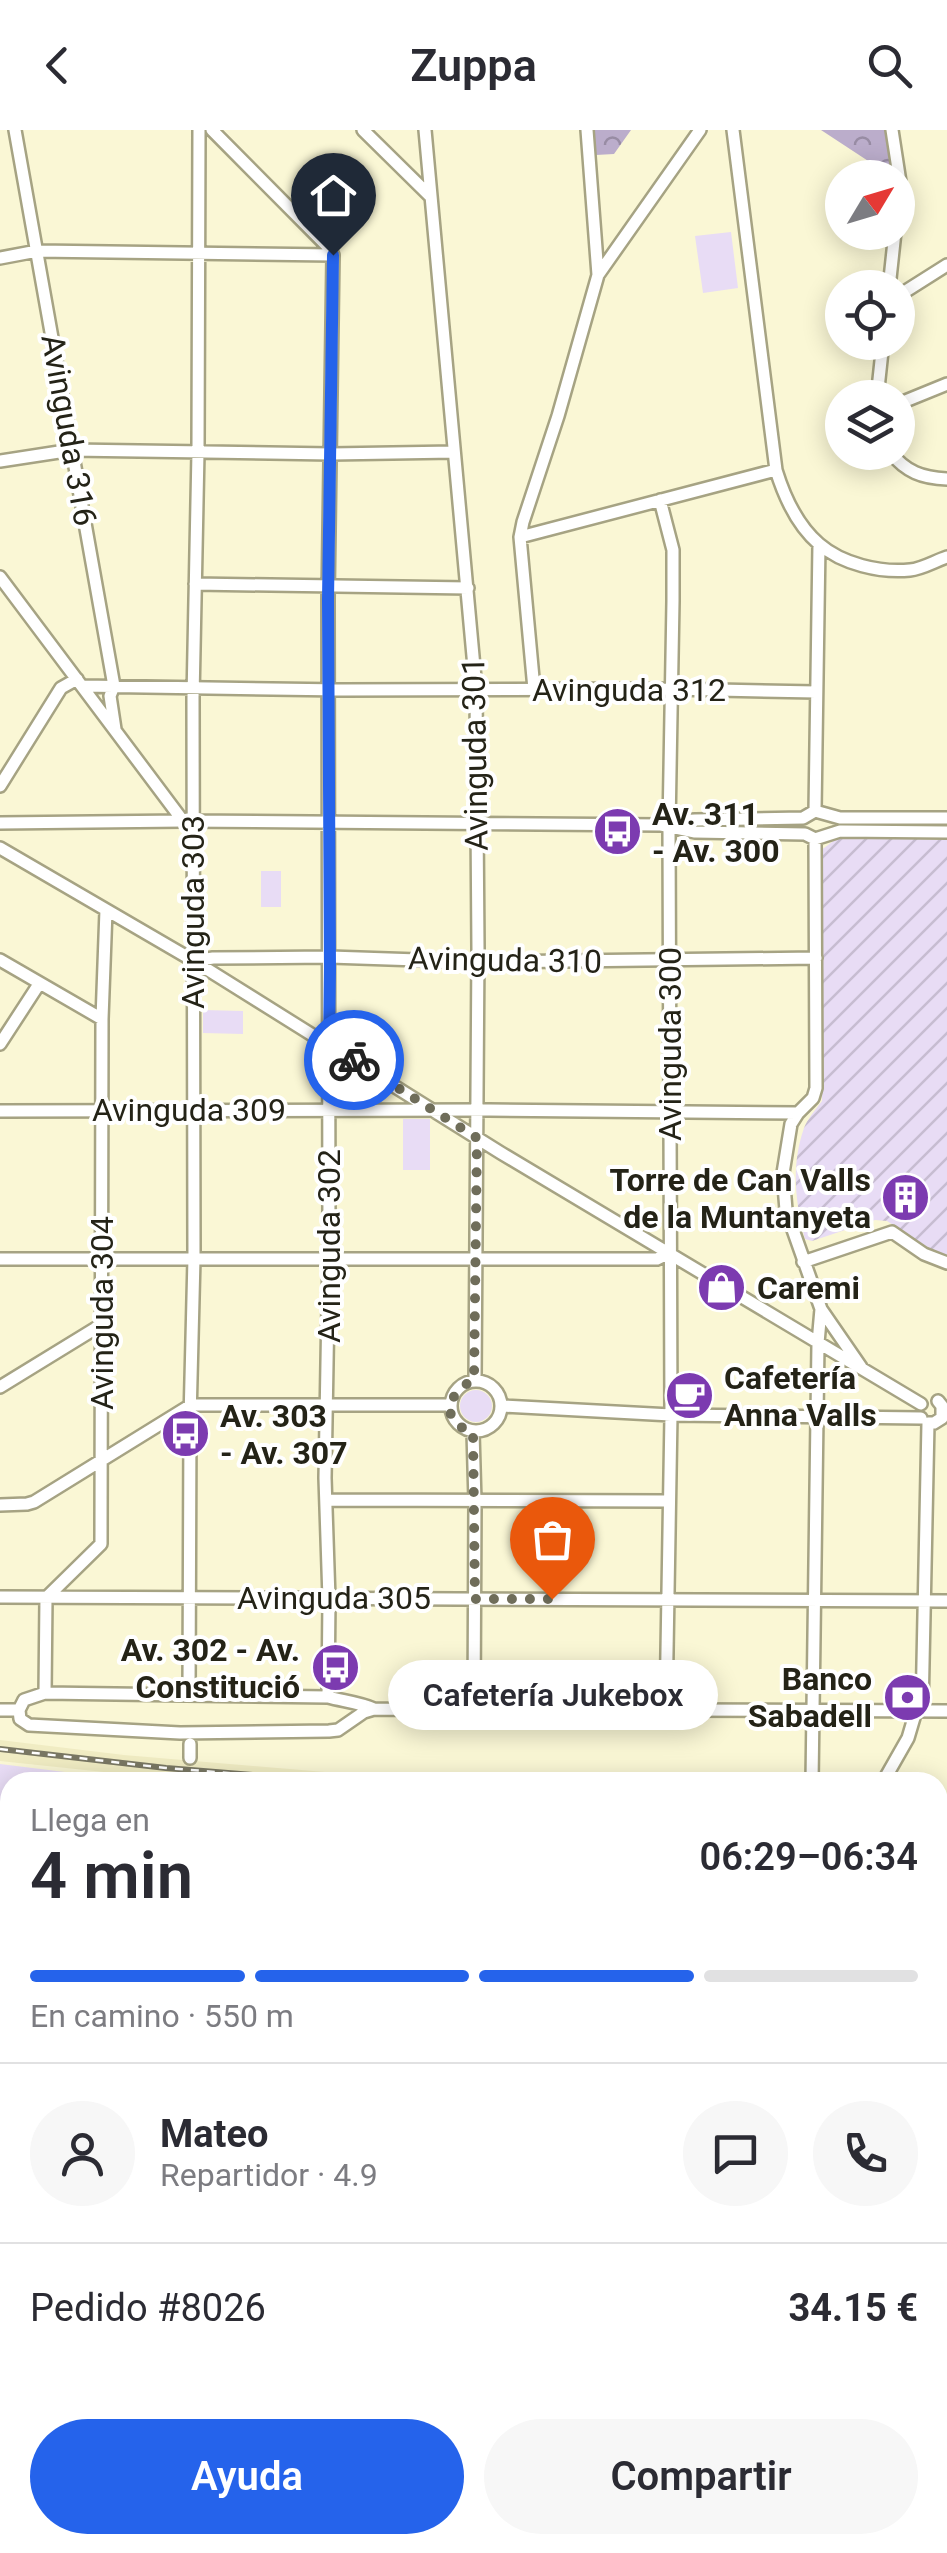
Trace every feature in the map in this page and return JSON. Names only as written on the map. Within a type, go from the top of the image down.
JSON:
[{"type":"street","name":"Avinguda 316","points":[[15,130],[114,686],[110,696],[115,729]]},
{"type":"street","name":"Avinguda 303","points":[[189,1694],[194,961],[188,821],[198,452],[198,130]]},
{"type":"street","points":[[0,258],[38,251],[333,255],[212,130]]},
{"type":"street","points":[[363,130],[431,197]]},
{"type":"street","name":"Avinguda 301","points":[[428,130],[476,690],[474,1380]]},
{"type":"street","points":[[587,130],[598,275]]},
{"type":"street","points":[[534,689],[520,537],[598,275],[700,130]]},
{"type":"street","points":[[732,130],[776,470],[782,491],[819,544],[847,560],[876,568],[912,570],[947,557]]},
{"type":"street","points":[[892,130],[897,160]]},
{"type":"street","name":"Avinguda 302","points":[[328,1697],[333,255]]},
{"type":"street","points":[[915,285],[947,265]]},
{"type":"street","points":[[915,397],[947,384]]},
{"type":"street","points":[[0,462],[72,450],[454,452]]},
{"type":"street","points":[[520,537],[776,470]]},
{"type":"street","points":[[908,470],[947,479]]},
{"type":"street","name":"Avinguda 300","points":[[660,500],[672,550],[671,1414],[666,1710]]},
{"type":"street","points":[[815,836],[802,826],[814,815],[819,544]]},
{"type":"street","points":[[0,577],[188,821]]},
{"type":"street","points":[[195,584],[468,588]]},
{"type":"street","points":[[0,786],[61,688],[79,682]]},
{"type":"street","name":"Avinguda 312","points":[[79,682],[329,690],[816,692]]},
{"type":"street","points":[[814,815],[829,825],[815,836]]},
{"type":"street","points":[[669,826],[679,821],[814,815],[947,818]]},
{"type":"street","points":[[0,823],[669,826],[694,832],[815,836],[840,831],[947,832]]},
{"type":"street","points":[[815,836],[816,1088],[808,1105],[791,1124],[783,1173],[786,1210],[821,1308],[864,1370]]},
{"type":"street","points":[[0,848],[194,961],[477,1138],[864,1370],[923,1415],[934,1423],[944,1418],[942,1396],[927,1400],[923,1415],[925,1601],[919,1711],[889,1772]]},
{"type":"street","name":"Avinguda 304","points":[[46,1598],[101,1544],[102,1019],[106,910]]},
{"type":"street","name":"Avinguda 310","points":[[194,961],[816,958]]},
{"type":"street","points":[[0,960],[102,1019]]},
{"type":"street","points":[[0,1044],[39,984]]},
{"type":"street","name":"Avinguda 309","points":[[0,1110],[798,1113]]},
{"type":"street","points":[[803,1262],[892,1232],[924,1254],[947,1263]]},
{"type":"street","points":[[0,1258],[657,1259],[669,1253]]},
{"type":"street","points":[[812,1772],[821,1308]]},
{"type":"street","points":[[0,1387],[101,1325]]},
{"type":"street","points":[[474,1380],[498,1394],[502,1406],[499,1418],[489,1428],[473,1432],[457,1424],[450,1406],[455,1392],[474,1380]]},
{"type":"street","points":[[0,1505],[34,1502],[191,1405],[450,1406]]},
{"type":"street","points":[[502,1406],[671,1414],[923,1415]]},
{"type":"street","points":[[473,1432],[474,1710]]},
{"type":"street","points":[[326,1500],[668,1502]]},
{"type":"street","name":"Avinguda 305","points":[[0,1597],[947,1601]]},
{"type":"street","points":[[45,1693],[46,1598]]},
{"type":"street","points":[[374,1709],[328,1697],[45,1693],[24,1700],[18,1710],[20,1718],[30,1726],[180,1733],[338,1730],[374,1709],[947,1711]]},
{"type":"street","points":[[344,1703],[351,1712],[351,1722]]},
{"type":"street","points":[[0,1710],[18,1710]]},
{"type":"street","points":[[180,1733],[190,1744],[190,1758]]},
{"type":"street","points":[[190,1744],[203,1733]]},
{"type":"shaded area","points":[[731,232],[738,288],[703,293],[695,236]]},
{"type":"shaded area","points":[[840,836],[947,840],[947,1257],[887,1221],[875,1220],[812,1241],[805,1239],[796,1170],[804,1128],[822,1101],[820,851]]},
{"type":"shaded area","points":[[261,871],[281,871],[281,907],[261,907]]},
{"type":"shaded area","points":[[203,1010],[243,1011],[243,1034],[203,1033]]},
{"type":"shaded area","points":[[403,1119],[430,1119],[430,1170],[403,1170]]},
{"type":"shaded area","points":[[476,1390],[488,1394],[492,1406],[488,1418],[476,1422],[464,1418],[460,1406],[464,1394]]},
{"type":"shaded area","points":[[0,1740],[325,1772],[104,1772],[0,1761]]},
{"type":"shaded area","points":[[0,1764],[65,1772],[0,1772]]},
{"type":"green space","points":[[594,130],[631,130],[614,154],[596,155]]},
{"type":"green space","points":[[821,130],[885,130],[891,160],[867,160]]},
{"type":"railway","points":[[0,1749],[216,1772]]},
{"type":"way so far","points":[[354,1060],[477,1138],[474,1380],[455,1392],[450,1406],[457,1424],[473,1432],[475,1599],[552,1599]]},
{"type":"place","name":"Av. 311 - Av. 300","points":[[617,832]]},
{"type":"place","name":"Torre de Can Valls de la Muntanyeta","points":[[906,1198]]},
{"type":"place","name":"Caremi","points":[[722,1288]]},
{"type":"place","name":"Cafetería Anna Valls","points":[[689,1396]]},
{"type":"place","name":"Av. 303 - Av. 307","points":[[185,1434]]},
{"type":"place","name":"Cafetería Jukebox","points":[[552,1599]]},
{"type":"place","name":"Av. 302 - Av. Constitució","points":[[335,1668]]},
{"type":"place","name":"Banco Sabadell","points":[[907,1697]]},
{"type":"route","points":[[333,255],[328,1025],[329,1045],[354,1060]]}]
